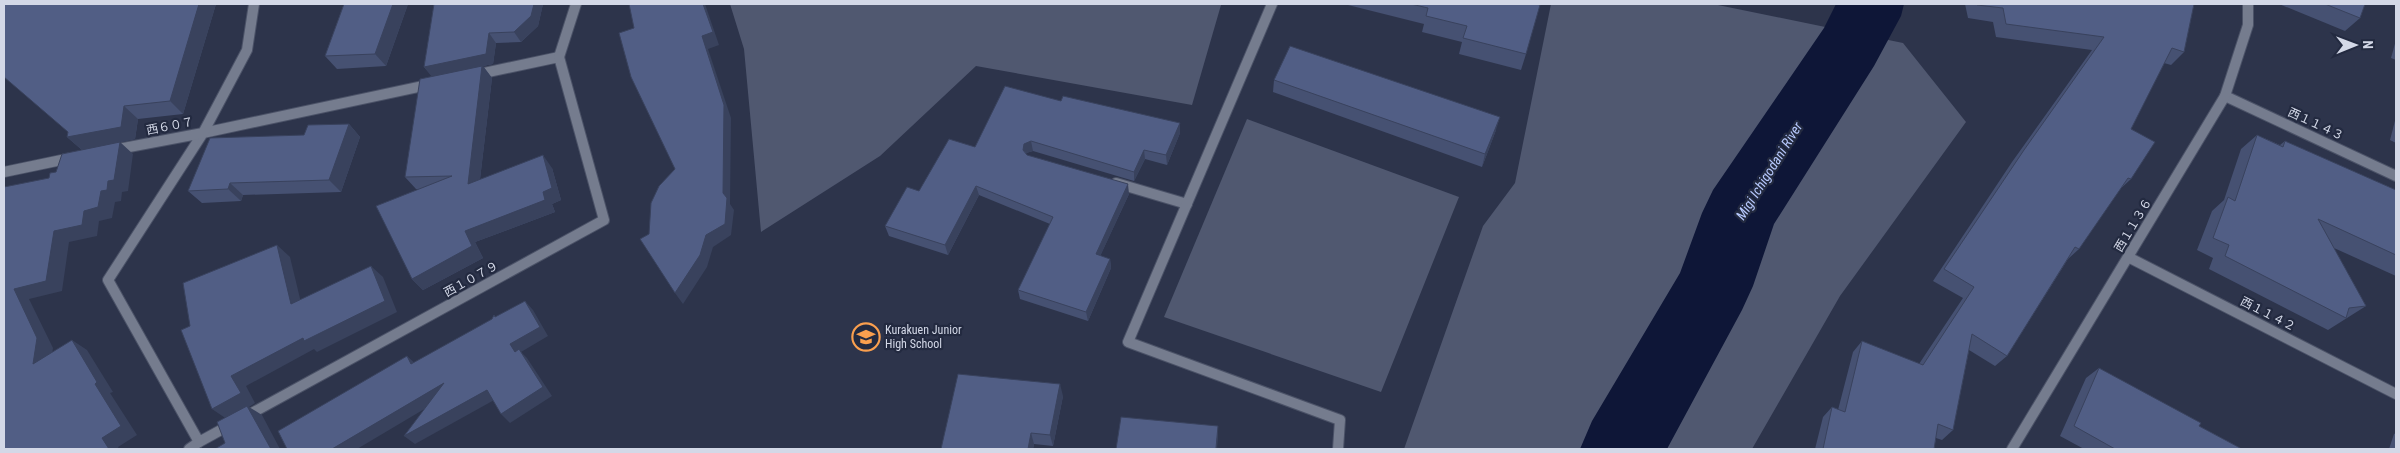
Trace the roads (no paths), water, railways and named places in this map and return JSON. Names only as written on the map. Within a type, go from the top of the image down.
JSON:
[{"type":"street","name":"西６０７","points":[[99,153],[203,133],[247,50],[254,4]]},
{"type":"street","points":[[189,449],[199,442],[108,280],[203,133],[559,57],[576,4]]},
{"type":"street","points":[[1272,4],[1128,342],[1340,420],[1338,449]]},
{"type":"street","name":"西１１３６","points":[[2012,449],[2225,96],[2248,25],[2248,4]]},
{"type":"street","name":"西１０７９","points":[[199,442],[604,220],[559,57]]},
{"type":"street","name":"西１１４３","points":[[2225,96],[2396,176]]},
{"type":"street","points":[[4,172],[80,157]]},
{"type":"street","points":[[1104,180],[1187,204]]},
{"type":"street","name":"西１１４２","points":[[2128,257],[2396,394]]},
{"type":"waterway","name":"Migi Ichigodani River","points":[[1622,449],[1714,286],[1740,213],[1849,47],[1867,16],[1870,4]]},
{"type":"place","name":"Kurakuen Junior High School","points":[[866,337]]}]
